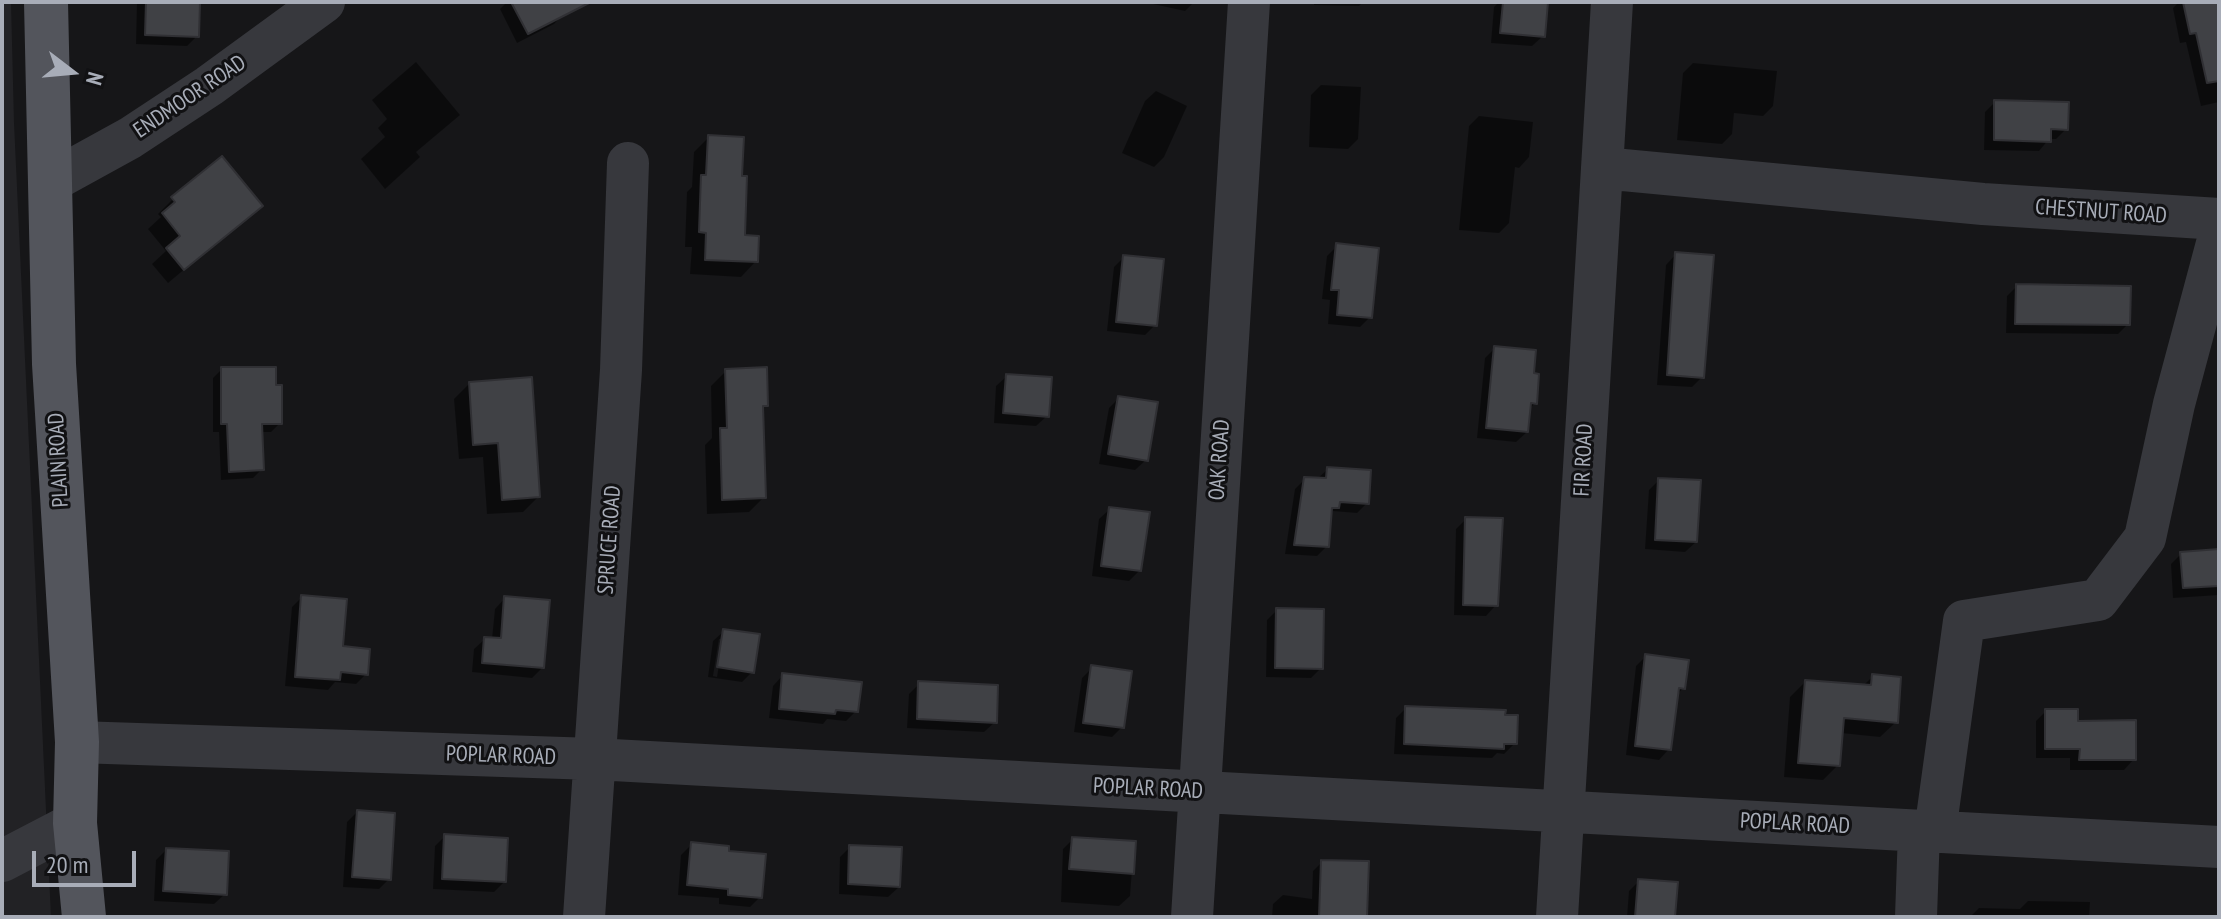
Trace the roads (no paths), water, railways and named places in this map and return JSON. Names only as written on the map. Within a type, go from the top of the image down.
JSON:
[{"type":"main road","name":"PLAIN ROAD","points":[[46,2],[54,364],[77,742],[75,823],[84,917]]},
{"type":"street","name":"ENDMOOR ROAD","points":[[50,182],[130,138],[209,86],[324,2]]},
{"type":"street","name":"OAK ROAD","points":[[1192,917],[1249,2]]},
{"type":"street","name":"FIR ROAD","points":[[1557,917],[1612,2]]},
{"type":"street","name":"SPRUCE ROAD","points":[[584,917],[621,370],[628,163]]},
{"type":"street","name":"CHESTNUT ROAD","points":[[1602,168],[1983,204],[2219,219]]},
{"type":"street","points":[[1916,917],[1927,832],[1964,621],[2098,600],[2145,538],[2174,404],[2219,236]]},
{"type":"street","name":"POPLAR ROAD","points":[[77,742],[594,759],[2219,847]]},
{"type":"street","points":[[2,861],[75,823]]}]
